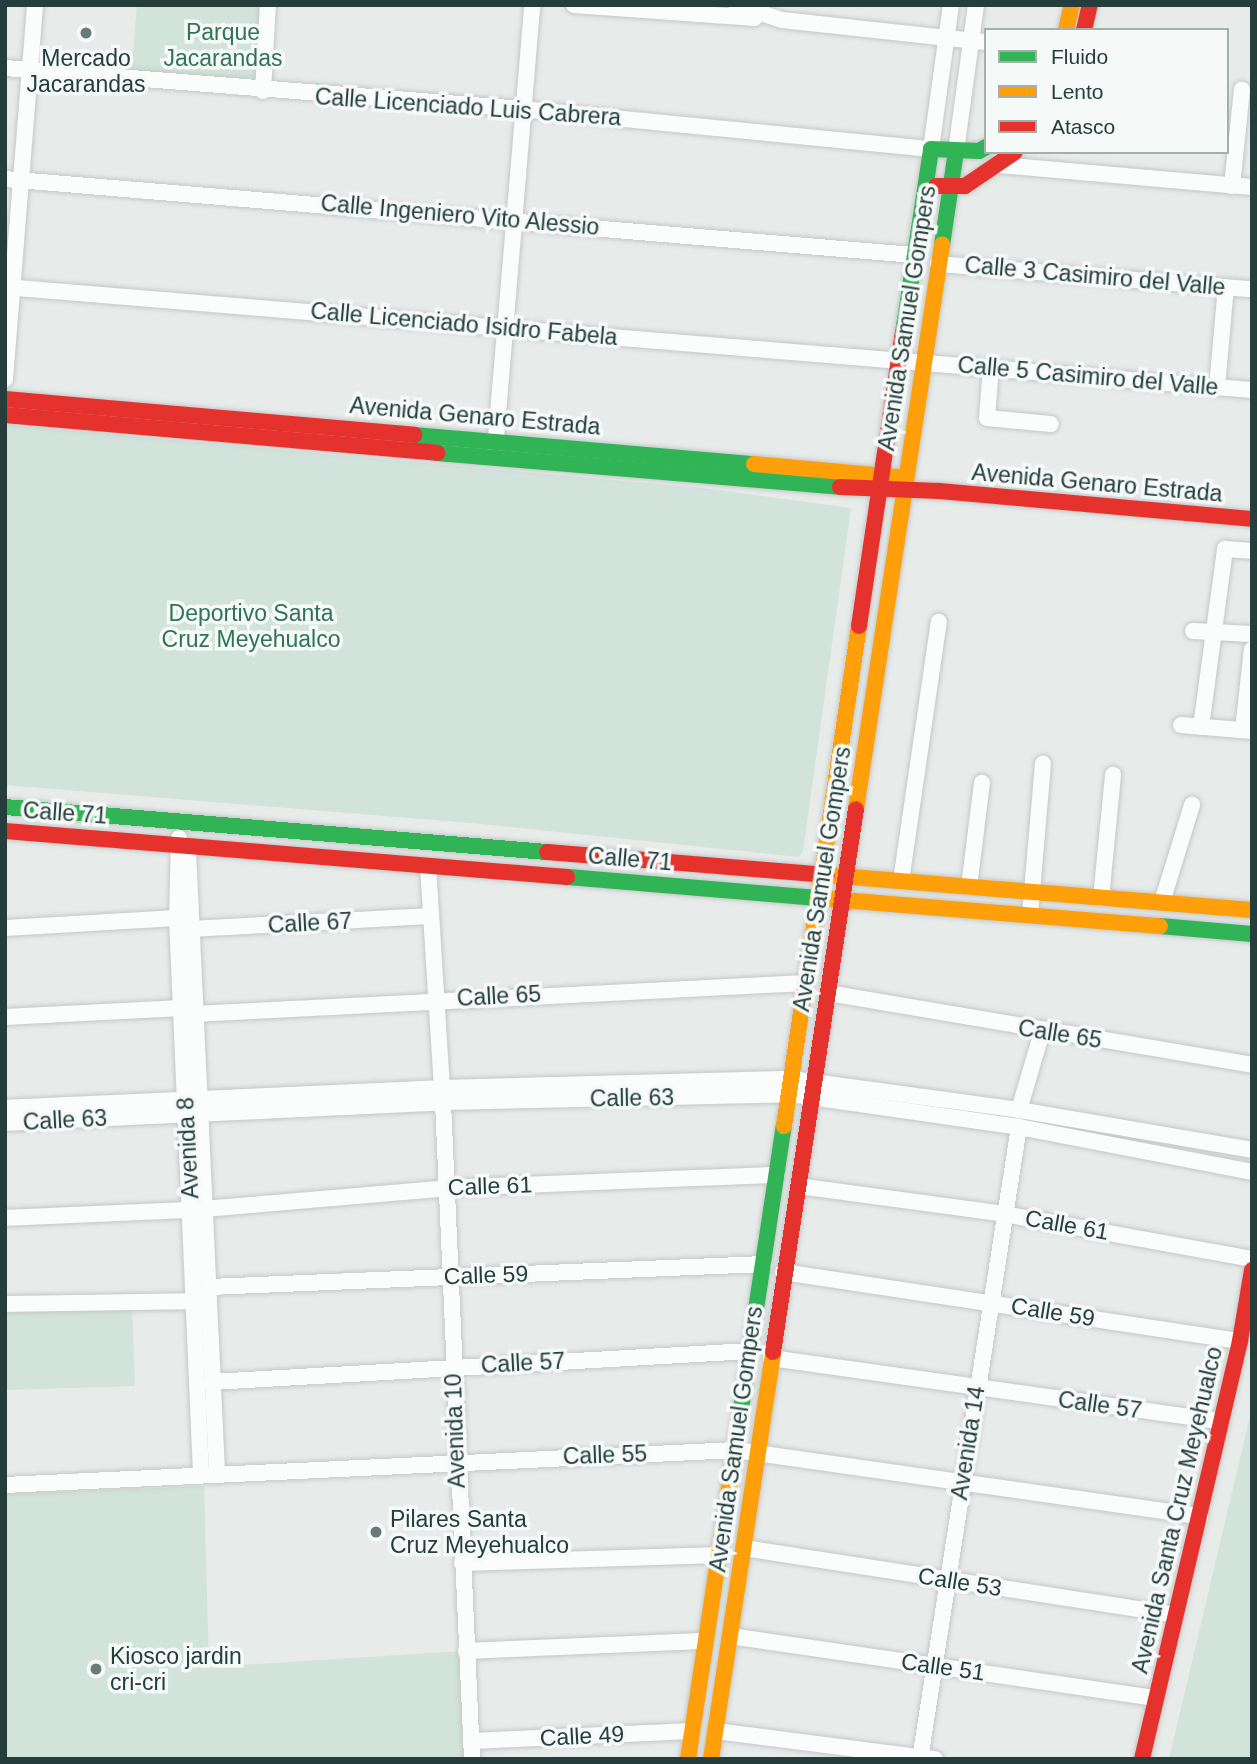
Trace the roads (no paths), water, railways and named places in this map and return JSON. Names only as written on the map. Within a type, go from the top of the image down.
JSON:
[{"type":"street","points":[[5,379],[13,179],[29,70],[35,5]]},
{"type":"street","points":[[263,91],[268,5]]},
{"type":"street","points":[[495,457],[531,5]]},
{"type":"street","points":[[574,5],[782,20],[978,41]]},
{"type":"street","points":[[736,5],[782,20]]},
{"type":"street","name":"Avenida Samuel Gompers","points":[[688,1759],[821,874],[882,491],[951,5]]},
{"type":"street","name":"Avenida Samuel Gompers","points":[[711,1759],[938,264],[956,151],[978,41],[976,5]]},
{"type":"street","points":[[1066,28],[1072,5]]},
{"type":"street","points":[[1084,28],[1090,5]]},
{"type":"street","name":"Calle Licenciado Luis Cabrera","points":[[5,68],[263,91],[523,109],[931,149]]},
{"type":"street","points":[[1232,186],[1240,90]]},
{"type":"street","points":[[931,149],[956,151],[984,147]]},
{"type":"street","points":[[926,184],[965,186],[1013,154]]},
{"type":"street","points":[[1047,169],[1051,154]]},
{"type":"street","points":[[999,165],[1252,187]]},
{"type":"street","name":"Calle Ingeniero Vito Alessio","points":[[13,179],[514,219],[915,255]]},
{"type":"street","name":"Calle 3 Casimiro del Valle","points":[[938,264],[1252,289]]},
{"type":"street","points":[[1217,387],[1226,287]]},
{"type":"street","name":"Calle Licenciado Isidro Fabela","points":[[9,288],[923,362]]},
{"type":"street","name":"Calle 5 Casimiro del Valle","points":[[923,362],[1252,390]]},
{"type":"street","points":[[991,367],[987,418],[1051,424]]},
{"type":"street","name":"Avenida Genaro Estrada","points":[[5,399],[884,474],[905,486]]},
{"type":"street","name":"Avenida Genaro Estrada","points":[[5,415],[882,491],[905,486],[1252,519]]},
{"type":"street","points":[[1201,727],[1225,549],[1252,551]]},
{"type":"street","points":[[901,881],[939,622]]},
{"type":"street","points":[[1194,631],[1252,634]]},
{"type":"street","points":[[1181,725],[1248,731],[1252,649]]},
{"type":"street","points":[[1030,915],[1043,764]]},
{"type":"street","points":[[1101,898],[1113,775]]},
{"type":"street","points":[[969,887],[982,783]]},
{"type":"street","points":[[1162,902],[1192,805]]},
{"type":"street","name":"Calle 71","points":[[5,807],[1252,910]]},
{"type":"street","name":"Avenida 8","points":[[184,822],[183,924],[197,1210],[195,1301],[209,1474]]},
{"type":"street","name":"Calle 71","points":[[5,831],[1252,934]]},
{"type":"street","name":"Avenida 10","points":[[428,866],[443,1095],[456,1461],[472,1759]]},
{"type":"street","points":[[1215,932],[1222,907]]},
{"type":"street","name":"Calle 67","points":[[5,928],[431,916]]},
{"type":"street","name":"Calle 65","points":[[5,1017],[805,983]]},
{"type":"street","name":"Calle 65","points":[[828,993],[1042,1032],[1252,1065]]},
{"type":"street","points":[[1019,1110],[1042,1032]]},
{"type":"street","name":"Calle 63","points":[[5,1108],[192,1106],[443,1095],[790,1086],[1252,1172]]},
{"type":"street","name":"Calle 63","points":[[813,1090],[1019,1110],[1252,1150]]},
{"type":"street","name":"Calle 63","points":[[5,1123],[192,1106]]},
{"type":"street","name":"Avenida 14","points":[[925,1758],[932,1665],[1018,1127]]},
{"type":"street","name":"Calle 61","points":[[5,1218],[197,1210],[447,1188],[777,1175]]},
{"type":"street","name":"Calle 61","points":[[797,1186],[1004,1214],[1252,1259]]},
{"type":"street","name":"Avenida 8","points":[[197,1210],[209,1287],[212,1382],[209,1474]]},
{"type":"street","name":"Calle 59","points":[[209,1287],[764,1265]]},
{"type":"street","name":"Avenida Santa Cruz Meyehualco","points":[[1156,1759],[1246,1342],[1252,1270]]},
{"type":"street","name":"Calle 59","points":[[783,1272],[1246,1342]]},
{"type":"street","points":[[5,1304],[195,1301]]},
{"type":"street","name":"Avenida Santa Cruz Meyehualco","points":[[1142,1759],[1222,1421],[1246,1342]]},
{"type":"street","name":"Calle 57","points":[[212,1382],[452,1366],[750,1351]]},
{"type":"street","name":"Calle 57","points":[[771,1358],[1222,1421]]},
{"type":"street","name":"Calle 55","points":[[5,1485],[456,1461],[735,1450],[961,1485],[1200,1516]]},
{"type":"street","name":"Calle 53","points":[[744,1548],[1176,1615]]},
{"type":"street","points":[[462,1563],[720,1555]]},
{"type":"street","name":"Calle 51","points":[[730,1636],[1156,1698]]},
{"type":"street","points":[[466,1651],[706,1641]]},
{"type":"street","name":"Calle 49","points":[[471,1741],[692,1731]]},
{"type":"street","points":[[716,1731],[925,1758]]},
{"type":"place","name":"Mercado Jacarandas","points":[[86,33]]},
{"type":"place","name":"Pilares Santa Cruz Meyehualco","points":[[376,1532]]},
{"type":"place","name":"Kiosco jardin cri-cri","points":[[96,1669]]},
{"type":"park label","name":"Parque Jacarandas","points":[[223,45]]},
{"type":"park label","name":"Deportivo Santa Cruz Meyehualco","points":[[251,626]]}]
